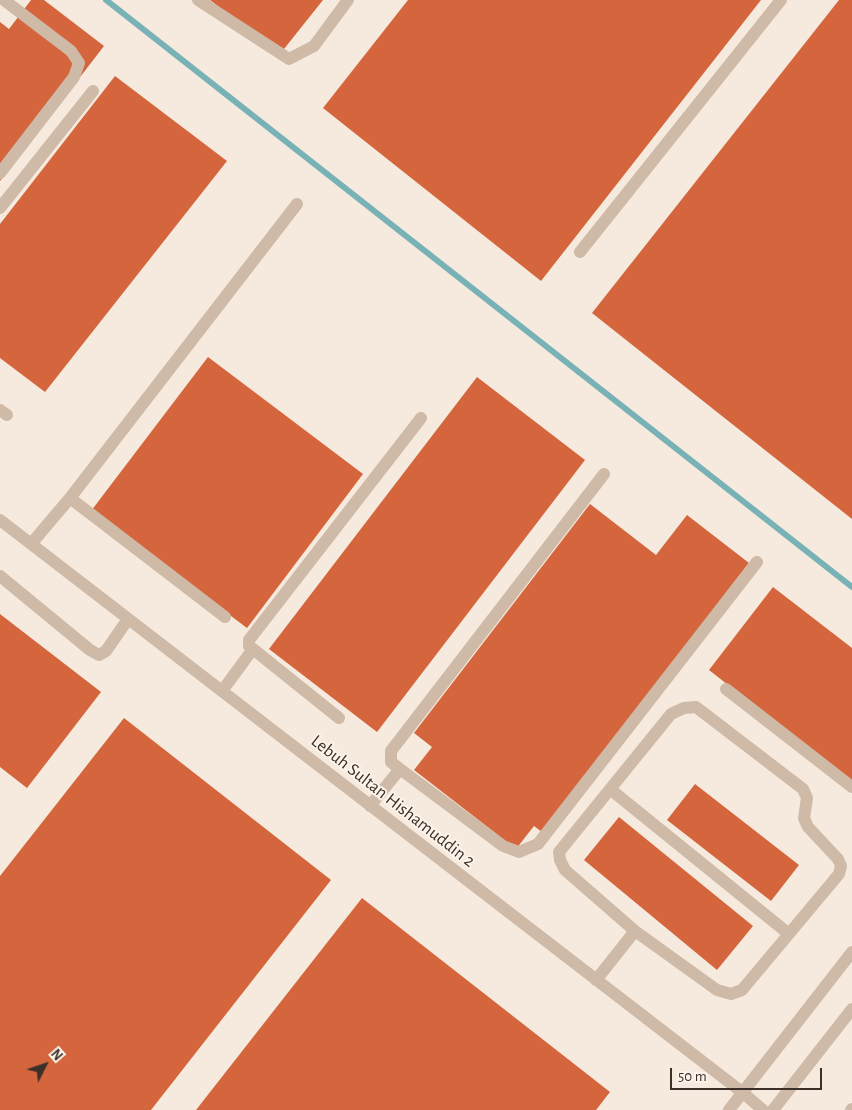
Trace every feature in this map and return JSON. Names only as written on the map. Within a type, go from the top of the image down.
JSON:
[{"type":"street","points":[[0,173],[74,77],[79,63],[71,50],[4,0]]},
{"type":"street","points":[[198,0],[289,59],[314,46],[348,0]]},
{"type":"street","points":[[580,252],[781,0]]},
{"type":"street","points":[[0,208],[93,90]]},
{"type":"street","points":[[31,544],[70,498],[297,204]]},
{"type":"street","points":[[340,718],[249,646],[249,640],[421,418]]},
{"type":"street","points":[[604,474],[391,751],[391,762],[503,846],[519,852],[538,844],[757,562]]},
{"type":"street","points":[[70,498],[226,617]]},
{"type":"street","name":"Lebuh Sultan Hishamuddin 2","points":[[0,520],[763,1110]]},
{"type":"street","points":[[0,576],[90,650],[99,654],[106,651],[128,619]]},
{"type":"street","points":[[222,691],[253,649]]},
{"type":"street","points":[[726,689],[852,786]]},
{"type":"street","points":[[696,707],[803,789],[807,798],[804,818],[808,827],[838,858],[841,866],[839,874],[742,990],[731,994],[717,990],[636,932],[565,870],[560,860],[559,852],[671,714],[684,708],[696,707]]},
{"type":"street","points":[[370,806],[400,769]]},
{"type":"street","points":[[610,789],[789,934]]},
{"type":"street","points":[[596,980],[636,932]]},
{"type":"street","points":[[728,1110],[852,952]]},
{"type":"street","points":[[773,1110],[852,1009]]},
{"type":"building","points":[[31,0],[44,0],[104,46],[0,181],[0,22],[9,29]]},
{"type":"building","points":[[210,0],[323,0],[280,54]]},
{"type":"building","points":[[408,0],[761,0],[541,281],[323,108]]},
{"type":"building","points":[[839,0],[852,0],[852,519],[592,313]]},
{"type":"building","points":[[115,76],[227,161],[45,392],[0,358],[0,224]]},
{"type":"building","points":[[208,357],[363,474],[247,628],[91,511]]},
{"type":"building","points":[[477,377],[585,460],[377,732],[269,649]]},
{"type":"building","points":[[590,504],[656,555],[687,515],[749,563],[542,832],[534,826],[516,849],[414,770],[432,747],[414,733]]},
{"type":"building","points":[[773,587],[852,648],[852,782],[709,670]]},
{"type":"building","points":[[0,614],[101,692],[27,788],[0,767]]},
{"type":"building","points":[[124,718],[331,880],[151,1110],[0,1110],[0,876]]},
{"type":"building","points":[[695,784],[799,865],[771,901],[667,820]]},
{"type":"building","points":[[619,817],[753,926],[717,970],[584,860]]},
{"type":"building","points":[[362,898],[610,1092],[596,1110],[196,1110]]},
{"type":"waterway","points":[[106,0],[852,587]]}]
